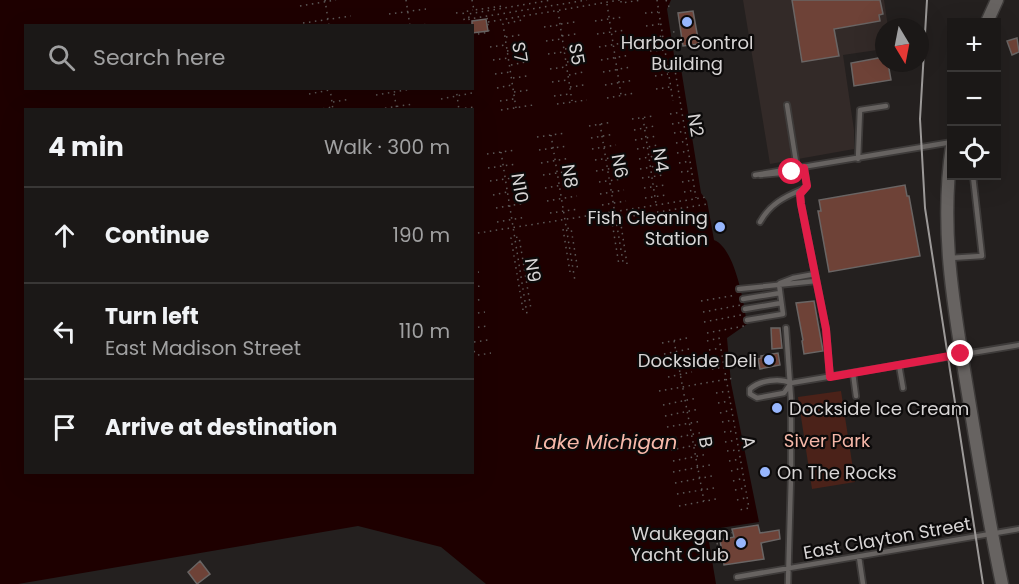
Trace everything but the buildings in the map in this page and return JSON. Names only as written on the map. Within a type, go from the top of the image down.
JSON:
[{"type":"street","points":[[989,18],[998,0]]},
{"type":"street","points":[[949,180],[946,213],[947,258],[961,354],[1002,584]]},
{"type":"lane","points":[[787,105],[800,168],[807,186],[800,194],[801,204],[826,329],[830,377]]},
{"type":"lane","points":[[858,159],[860,110],[886,106]]},
{"type":"lane","points":[[800,168],[787,173],[755,175],[947,145]]},
{"type":"lane","points":[[947,258],[982,256],[973,180]]},
{"type":"lane","points":[[760,222],[766,211],[782,198],[803,189]]},
{"type":"lane","points":[[744,301],[793,278],[815,274]]},
{"type":"lane","points":[[779,284],[794,285],[816,281]]},
{"type":"lane","points":[[747,320],[783,314],[779,284]]},
{"type":"lane","points":[[744,301],[780,293]]},
{"type":"lane","points":[[744,301],[782,303]]},
{"type":"lane","points":[[786,328],[791,383],[788,584]]},
{"type":"lane","points":[[791,383],[784,393],[757,398],[750,394],[750,388],[757,384],[783,380],[791,383],[1019,345]]},
{"type":"lane","points":[[899,365],[903,388]]},
{"type":"lane","points":[[853,373],[856,396]]},
{"type":"lane","name":"East Clayton Street","points":[[738,577],[1019,530]]},
{"type":"lane","points":[[859,556],[863,584]]},
{"type":"path","points":[[300,6],[336,0]]},
{"type":"path","points":[[406,0],[410,24]]},
{"type":"path","points":[[472,0],[474,10]]},
{"type":"path","points":[[470,24],[468,14],[535,1],[552,0]]},
{"type":"path","points":[[469,19],[587,0]]},
{"type":"path","points":[[488,22],[607,2],[642,0]]},
{"type":"path","points":[[657,0],[674,101]]},
{"type":"path","points":[[666,0],[670,9]]},
{"type":"path","points":[[325,1],[329,24]]},
{"type":"path","points":[[607,2],[621,95]]},
{"type":"path","points":[[456,13],[503,5],[504,8]]},
{"type":"path","points":[[389,14],[426,9]]},
{"type":"path","name":"S5","points":[[558,10],[572,102]]},
{"type":"path","points":[[645,14],[658,11]]},
{"type":"path","points":[[463,12],[465,24]]},
{"type":"path","points":[[303,23],[351,16]]},
{"type":"path","points":[[474,35],[489,32],[487,16]]},
{"type":"path","name":"S7","points":[[516,108],[503,24],[522,20],[522,16]]},
{"type":"path","points":[[595,21],[623,17]]},
{"type":"path","points":[[544,27],[575,22]]},
{"type":"path","points":[[646,26],[661,24]]},
{"type":"path","points":[[597,34],[626,30]]},
{"type":"path","points":[[674,32],[678,31]]},
{"type":"path","points":[[546,41],[576,34]]},
{"type":"path","points":[[505,37],[520,35]]},
{"type":"path","points":[[648,39],[663,36]]},
{"type":"path","points":[[599,47],[628,42]]},
{"type":"path","points":[[490,47],[506,44]]},
{"type":"path","points":[[548,54],[578,47]]},
{"type":"path","points":[[507,51],[523,48]]},
{"type":"path","points":[[650,51],[665,50]]},
{"type":"path","points":[[601,60],[630,55]]},
{"type":"path","name":"N2","points":[[677,55],[675,70],[696,199]]},
{"type":"path","points":[[493,60],[508,58]]},
{"type":"path","points":[[566,62],[581,60]]},
{"type":"path","points":[[510,65],[525,62]]},
{"type":"path","points":[[652,64],[667,62]]},
{"type":"path","points":[[550,69],[567,66]]},
{"type":"path","points":[[603,72],[631,67]]},
{"type":"path","points":[[495,74],[511,72]]},
{"type":"path","points":[[568,75],[583,72]]},
{"type":"path","points":[[655,76],[669,74]]},
{"type":"path","points":[[512,79],[527,76]]},
{"type":"path","points":[[552,82],[569,80]]},
{"type":"path","points":[[605,85],[634,80]]},
{"type":"path","points":[[498,87],[513,85]]},
{"type":"path","points":[[570,87],[584,85]]},
{"type":"path","points":[[657,89],[671,87]]},
{"type":"path","points":[[309,94],[326,90]]},
{"type":"path","points":[[330,90],[333,108]]},
{"type":"path","points":[[376,95],[405,90]]},
{"type":"path","points":[[456,90],[459,108]]},
{"type":"path","points":[[514,92],[530,90]]},
{"type":"path","points":[[394,92],[397,108],[413,104]]},
{"type":"path","points":[[441,99],[472,93]]},
{"type":"path","points":[[607,98],[635,93]]},
{"type":"path","points":[[555,96],[571,94]]},
{"type":"path","points":[[332,102],[350,99]]},
{"type":"path","points":[[500,101],[515,99]]},
{"type":"path","points":[[557,104],[587,100]]},
{"type":"path","points":[[501,110],[533,105]]},
{"type":"path","points":[[467,108],[475,107]]},
{"type":"path","points":[[670,114],[682,112]]},
{"type":"path","points":[[632,119],[654,116]]},
{"type":"path","name":"N4","points":[[643,118],[656,205]]},
{"type":"path","points":[[589,126],[612,122]]},
{"type":"path","points":[[672,123],[684,122]]},
{"type":"path","name":"N6","points":[[600,124],[618,221]]},
{"type":"path","points":[[634,130],[655,126]]},
{"type":"path","points":[[674,133],[685,131]]},
{"type":"path","points":[[537,137],[566,133]]},
{"type":"path","points":[[591,138],[614,134]]},
{"type":"path","name":"N8","points":[[551,135],[567,229]]},
{"type":"path","points":[[636,140],[657,136]]},
{"type":"path","points":[[676,143],[687,141]]},
{"type":"path","points":[[592,149],[616,145]]},
{"type":"path","points":[[539,150],[568,146]]},
{"type":"path","points":[[637,149],[658,146]]},
{"type":"path","points":[[486,154],[516,150]]},
{"type":"path","points":[[677,153],[688,151]]},
{"type":"path","name":"N10","points":[[501,152],[514,229]]},
{"type":"path","points":[[639,159],[660,155]]},
{"type":"path","points":[[594,160],[618,157]]},
{"type":"path","points":[[541,163],[570,158]]},
{"type":"path","points":[[679,163],[690,161]]},
{"type":"path","points":[[488,168],[517,164]]},
{"type":"path","points":[[640,169],[662,165]]},
{"type":"path","points":[[596,171],[620,167]]},
{"type":"path","points":[[543,175],[572,171]]},
{"type":"path","points":[[681,172],[692,171]]},
{"type":"path","points":[[642,178],[664,175]]},
{"type":"path","points":[[490,181],[520,177]]},
{"type":"path","points":[[599,182],[622,178]]},
{"type":"path","points":[[682,182],[693,180]]},
{"type":"path","points":[[545,188],[574,183]]},
{"type":"path","points":[[644,188],[666,185]]},
{"type":"path","points":[[600,194],[624,190]]},
{"type":"path","points":[[684,192],[694,190]]},
{"type":"path","points":[[493,195],[508,192]]},
{"type":"path","points":[[645,198],[667,195]]},
{"type":"path","points":[[547,201],[576,196]]},
{"type":"path","points":[[474,234],[707,197]]},
{"type":"path","points":[[602,205],[626,201]]},
{"type":"path","points":[[496,208],[525,203]]},
{"type":"path","points":[[620,265],[612,222],[620,218],[708,204]]},
{"type":"path","points":[[550,213],[579,209]]},
{"type":"path","points":[[682,220],[710,216]]},
{"type":"path","points":[[497,222],[526,217]]},
{"type":"path","points":[[618,221],[622,262]]},
{"type":"path","points":[[618,221],[627,264]]},
{"type":"path","points":[[570,272],[563,229],[571,228],[578,271]]},
{"type":"path","name":"N9","points":[[514,229],[527,314]]},
{"type":"path","points":[[567,229],[575,281]]},
{"type":"path","points":[[523,310],[511,238],[519,237],[531,309]]},
{"type":"path","points":[[474,273],[479,272]]},
{"type":"path","points":[[474,287],[481,286]]},
{"type":"path","points":[[474,301],[483,299]]},
{"type":"path","points":[[701,301],[744,301]]},
{"type":"path","points":[[703,312],[744,301]]},
{"type":"path","points":[[704,321],[744,301]]},
{"type":"path","points":[[474,314],[485,312]]},
{"type":"path","points":[[707,333],[751,325]]},
{"type":"path","points":[[474,328],[487,326]]},
{"type":"path","points":[[662,343],[687,338]]},
{"type":"path","name":"A","points":[[707,341],[719,339],[749,508],[739,510]]},
{"type":"path","points":[[474,340],[488,340]]},
{"type":"path","name":"B","points":[[674,341],[704,501]]},
{"type":"path","points":[[709,350],[720,348]]},
{"type":"path","points":[[664,354],[689,349]]},
{"type":"path","points":[[474,356],[491,353]]},
{"type":"path","points":[[710,360],[722,358]]},
{"type":"path","points":[[666,365],[691,360]]},
{"type":"path","points":[[712,369],[723,367]]},
{"type":"path","points":[[668,377],[692,372]]},
{"type":"path","points":[[659,392],[734,378]]},
{"type":"path","points":[[716,393],[728,391]]},
{"type":"path","points":[[663,405],[697,398]]},
{"type":"path","points":[[718,403],[729,401]]},
{"type":"path","points":[[665,416],[699,409]]},
{"type":"path","points":[[720,412],[731,410]]},
{"type":"path","points":[[722,422],[733,420]]},
{"type":"path","points":[[667,427],[702,421]]},
{"type":"path","points":[[724,432],[735,430]]},
{"type":"path","points":[[669,439],[704,432]]},
{"type":"path","points":[[725,442],[737,440]]},
{"type":"path","points":[[671,450],[706,443]]},
{"type":"path","points":[[727,452],[738,450]]},
{"type":"path","points":[[673,461],[708,454]]},
{"type":"path","points":[[729,461],[740,459]]},
{"type":"path","points":[[673,472],[710,465]]},
{"type":"path","points":[[731,471],[742,468]]},
{"type":"path","points":[[675,483],[712,476]]},
{"type":"path","points":[[733,481],[744,478]]},
{"type":"path","points":[[677,494],[714,488]]},
{"type":"path","points":[[735,490],[745,488]]},
{"type":"path","points":[[737,500],[747,498]]},
{"type":"path","points":[[679,506],[716,499]]},
{"type":"path","points":[[732,532],[733,537]]},
{"type":"shaded area","points":[[743,0],[884,0],[887,18],[875,18],[875,50],[843,55],[854,130],[854,149],[770,164]]},
{"type":"green space","name":"Siver Park","points":[[841,391],[855,482],[812,489],[798,397]]},
{"type":"water","name":"Lake Michigan","points":[[0,0],[671,0],[667,9],[674,55],[680,62],[701,193],[707,201],[714,240],[728,254],[733,265],[741,290],[747,324],[727,338],[731,383],[759,522],[707,530],[716,584],[486,584],[441,547],[358,526],[18,584],[0,584]]},
{"type":"railway","points":[[927,0],[920,119],[925,208],[983,584]]},
{"type":"place","name":"Harbor Control Building","points":[[687,22]]},
{"type":"place","name":"Fish Cleaning Station","points":[[720,227]]},
{"type":"place","name":"Dockside Deli","points":[[769,360]]},
{"type":"place","name":"Dockside Ice Cream","points":[[777,408]]},
{"type":"place","name":"On The Rocks","points":[[765,472]]},
{"type":"place","name":"Waukegan Yacht Club","points":[[741,543]]},
{"type":"route","points":[[792,172],[797,168],[804,168],[807,186],[800,194],[801,204],[826,329],[830,377],[961,354]]}]
